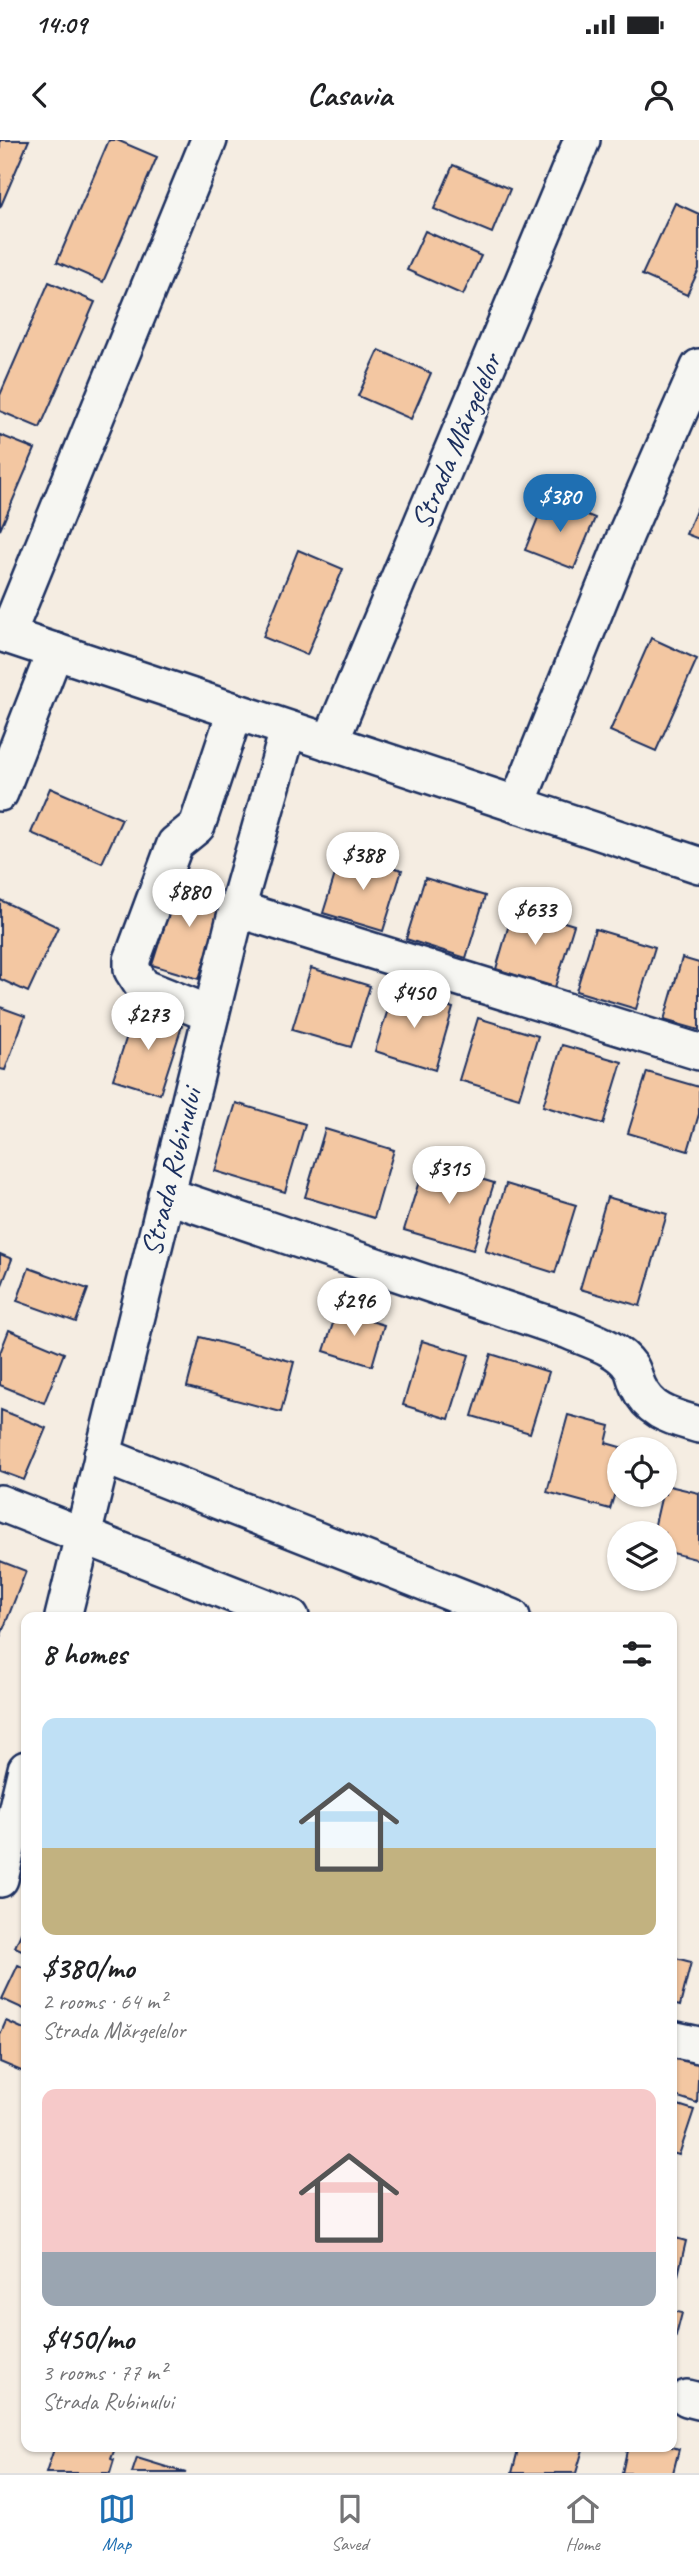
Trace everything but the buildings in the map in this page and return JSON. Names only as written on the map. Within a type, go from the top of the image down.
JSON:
[{"type":"street","points":[[209,140],[4,634],[699,865]]},
{"type":"street","name":"Strada Mărgelelor","points":[[331,743],[582,140]]},
{"type":"street","points":[[517,805],[626,534],[699,367]]},
{"type":"street","points":[[0,793],[55,651]]},
{"type":"street","points":[[211,1014],[143,987],[132,970],[132,960],[175,844],[197,826],[235,712]]},
{"type":"street","name":"Strada Rubinului","points":[[63,1612],[237,909],[288,730]]},
{"type":"street","points":[[237,909],[699,1052]]},
{"type":"street","points":[[166,1195],[569,1331],[610,1348],[630,1366],[649,1404],[662,1414],[699,1425]]},
{"type":"street","points":[[102,1455],[499,1612]]},
{"type":"street","points":[[0,1503],[278,1612]]},
{"type":"street","points":[[10,1871],[21,1801]]},
{"type":"street","points":[[677,2040],[699,2045]]}]
